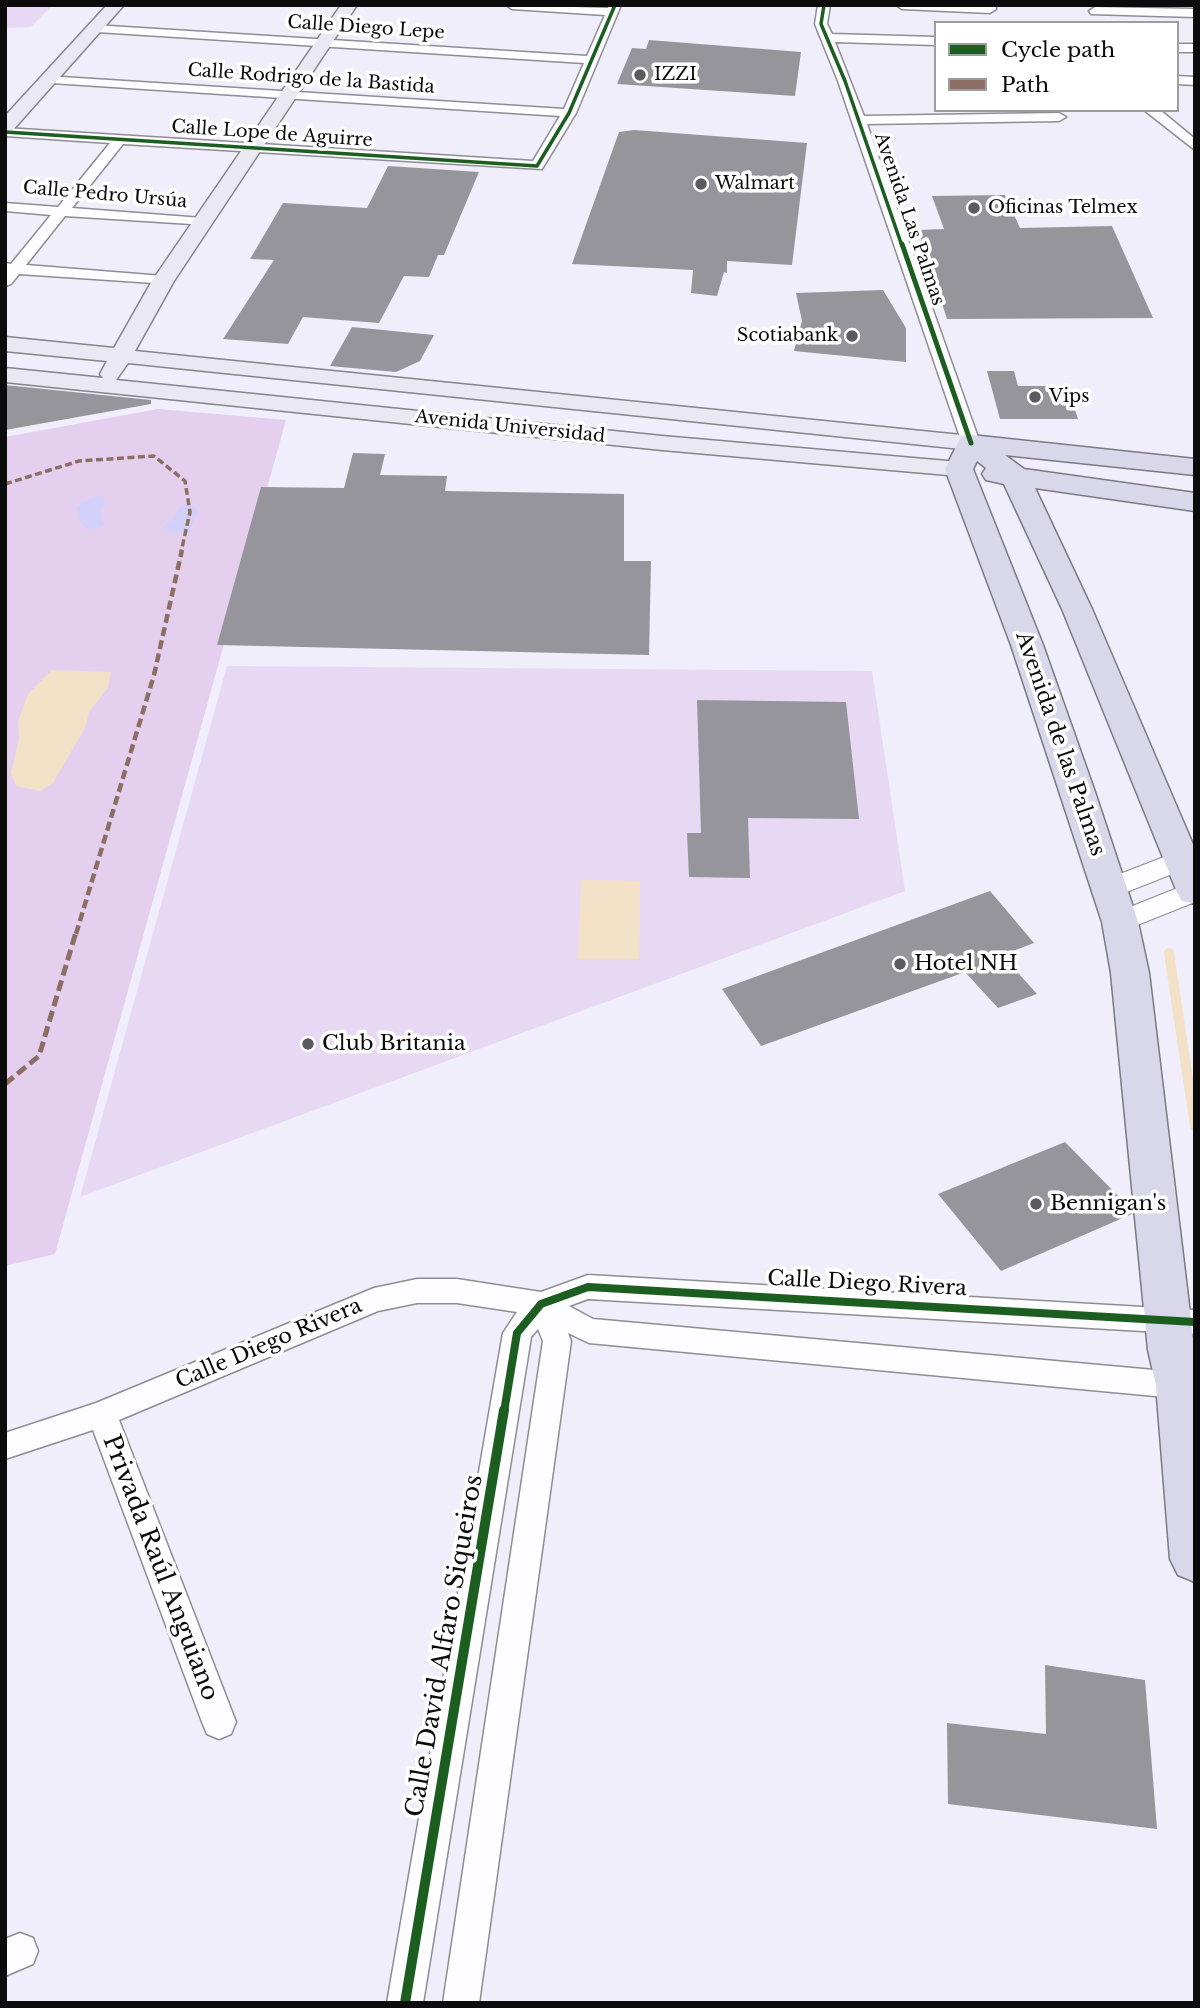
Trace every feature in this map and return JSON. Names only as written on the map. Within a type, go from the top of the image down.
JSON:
[{"type":"main road","points":[[5,130],[116,5]]},
{"type":"main road","points":[[105,385],[163,281],[349,5]]},
{"type":"main road","name":"Avenida Universidad","points":[[5,344],[965,456]]},
{"type":"main road","name":"Avenida Universidad","points":[[5,375],[662,443],[965,456]]},
{"type":"main road","points":[[965,456],[1195,467]]},
{"type":"main road","points":[[965,456],[1015,476],[1195,502]]},
{"type":"main road","name":"Avenida de las Palmas","points":[[965,456],[1078,792],[1114,906],[1130,973],[1181,1320],[1187,1386],[1195,1559]]},
{"type":"main road","points":[[1015,476],[1187,857],[1195,891]]},
{"type":"street","points":[[512,5],[613,9],[569,113]]},
{"type":"street","name":"Avenida Las Palmas","points":[[824,5],[821,24],[858,120],[965,456]]},
{"type":"street","points":[[902,5],[990,9],[990,5]]},
{"type":"street","points":[[1096,13],[1195,13]]},
{"type":"street","name":"Calle Diego Lepe","points":[[97,28],[592,60]]},
{"type":"street","points":[[826,37],[934,41]]},
{"type":"street","name":"Calle Rodrigo de la Bastida","points":[[51,79],[569,113]]},
{"type":"street","points":[[1154,112],[1195,146]]},
{"type":"street","name":"Calle Lope de Aguirre","points":[[5,130],[252,149],[537,166],[569,113]]},
{"type":"street","points":[[858,120],[1038,114],[1059,117]]},
{"type":"street","points":[[1171,128],[1195,128]]},
{"type":"street","points":[[9,273],[120,139]]},
{"type":"street","name":"Calle Pedro Ursúa","points":[[5,206],[202,222]]},
{"type":"street","points":[[9,273],[163,281]]},
{"type":"street","points":[[1114,906],[1187,857]]},
{"type":"street","points":[[1114,906],[1195,891]]},
{"type":"street","name":"Calle Diego Rivera","points":[[541,1304],[588,1287],[1181,1320]]},
{"type":"street","name":"Calle Diego Rivera","points":[[5,1446],[102,1414],[373,1300],[417,1291],[457,1291],[541,1304],[589,1331],[1187,1386]]},
{"type":"street","points":[[461,2003],[557,1341],[541,1304]]},
{"type":"street","name":"Calle David Alfaro Siqueiros","points":[[405,2003],[517,1333],[541,1304]]},
{"type":"street","name":"Privada Raúl Anguiano","points":[[102,1414],[219,1722]]},
{"type":"shaded area","points":[[5,5],[53,5],[31,27],[5,28]]},
{"type":"shaded area","points":[[158,409],[286,420],[55,1254],[5,1266],[5,437]]},
{"type":"shaded area","name":"Club Britania","points":[[227,666],[872,671],[905,891],[80,1197]]},
{"type":"shaded area","points":[[52,670],[111,672],[108,688],[89,712],[85,728],[53,783],[40,791],[16,786],[11,773],[19,739],[18,721],[28,694]]},
{"type":"shaded area","points":[[581,880],[640,881],[639,959],[578,959]]},
{"type":"sand","points":[[94,497],[105,500],[101,512],[104,525],[90,530],[80,522],[77,508]]},
{"type":"sand","points":[[180,506],[195,506],[197,512],[190,531],[178,533],[160,529],[173,519]]},
{"type":"building","points":[[649,40],[801,52],[795,96],[617,84],[632,48],[646,49]]},
{"type":"building","name":"Walmart","points":[[634,130],[807,143],[792,265],[727,261],[727,273],[724,272],[717,296],[691,293],[693,270],[572,264],[619,132]]},
{"type":"building","points":[[388,166],[479,172],[444,255],[438,255],[429,277],[404,276],[379,323],[303,317],[288,344],[223,339],[274,260],[250,259],[283,203],[367,208]]},
{"type":"building","points":[[1005,195],[1020,228],[1112,226],[1153,318],[947,319],[918,230],[944,229],[932,196]]},
{"type":"building","name":"Scotiabank","points":[[883,290],[906,328],[906,362],[794,351],[802,321],[796,293]]},
{"type":"building","points":[[352,327],[434,335],[420,361],[396,372],[330,366]]},
{"type":"building","name":"Vips","points":[[987,371],[1014,371],[1018,386],[1067,386],[1078,419],[1000,419]]},
{"type":"building","points":[[5,385],[151,400],[151,404],[5,430]]},
{"type":"building","points":[[353,453],[385,454],[380,475],[447,476],[445,491],[624,494],[624,561],[651,561],[649,655],[217,645],[261,487],[344,488]]},
{"type":"building","points":[[697,700],[846,702],[859,819],[748,818],[750,878],[689,877],[687,833],[701,833]]},
{"type":"building","name":"Hotel NH","points":[[990,891],[1034,943],[1002,955],[1037,994],[998,1008],[965,972],[761,1046],[722,989]]},
{"type":"building","name":"Bennigan's","points":[[1065,1142],[1132,1210],[1132,1214],[1001,1271],[938,1194]]},
{"type":"building","points":[[1045,1665],[1145,1680],[1157,1829],[948,1804],[947,1723],[1046,1734]]},
{"type":"waterway","points":[[1169,953],[1195,1126]]},
{"type":"marked path","points":[[5,484],[79,461],[154,456],[185,481],[190,512],[154,675],[39,1056],[5,1084]]},
{"type":"cycle path","points":[[5,132],[537,166],[569,113],[615,5]]},
{"type":"cycle path","points":[[824,5],[821,24],[845,81],[971,443]]},
{"type":"cycle path","points":[[405,2003],[517,1333],[541,1304],[588,1287],[1195,1322]]},
{"type":"place","name":"IZZI","points":[[640,75]]},
{"type":"place","name":"Walmart","points":[[701,184]]},
{"type":"place","name":"Oficinas Telmex","points":[[974,208]]},
{"type":"place","name":"Scotiabank","points":[[852,336]]},
{"type":"place","name":"Vips","points":[[1035,397]]},
{"type":"place","name":"Hotel NH","points":[[900,964]]},
{"type":"place","name":"Club Britania","points":[[308,1044]]},
{"type":"place","name":"Bennigan's","points":[[1036,1204]]}]
